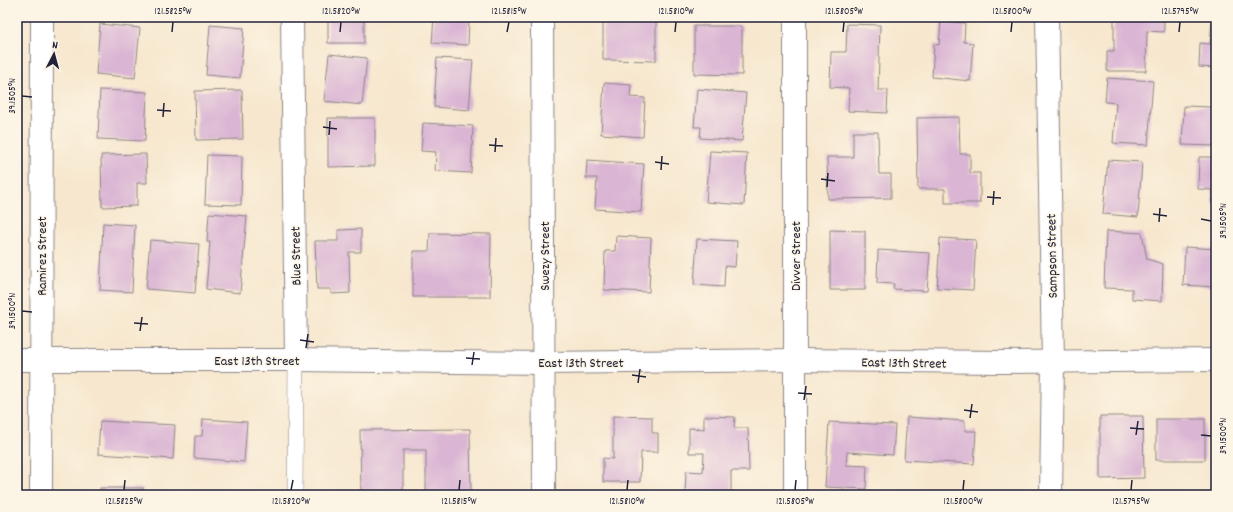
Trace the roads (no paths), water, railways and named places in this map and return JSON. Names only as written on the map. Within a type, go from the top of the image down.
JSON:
[{"type":"street","name":"Ramirez Street","points":[[40,495],[42,17]]},
{"type":"street","name":"Blue Street","points":[[292,17],[296,360]]},
{"type":"street","name":"Swezy Street","points":[[542,17],[544,495]]},
{"type":"street","name":"Divver Street","points":[[795,17],[795,495]]},
{"type":"street","name":"Sampson Street","points":[[1046,17],[1053,362],[1051,495]]},
{"type":"street","name":"East 13th Street","points":[[17,360],[296,360],[544,363],[795,360],[1003,362],[1216,360]]},
{"type":"lane","name":"Blue Street","points":[[295,495],[296,360]]}]
